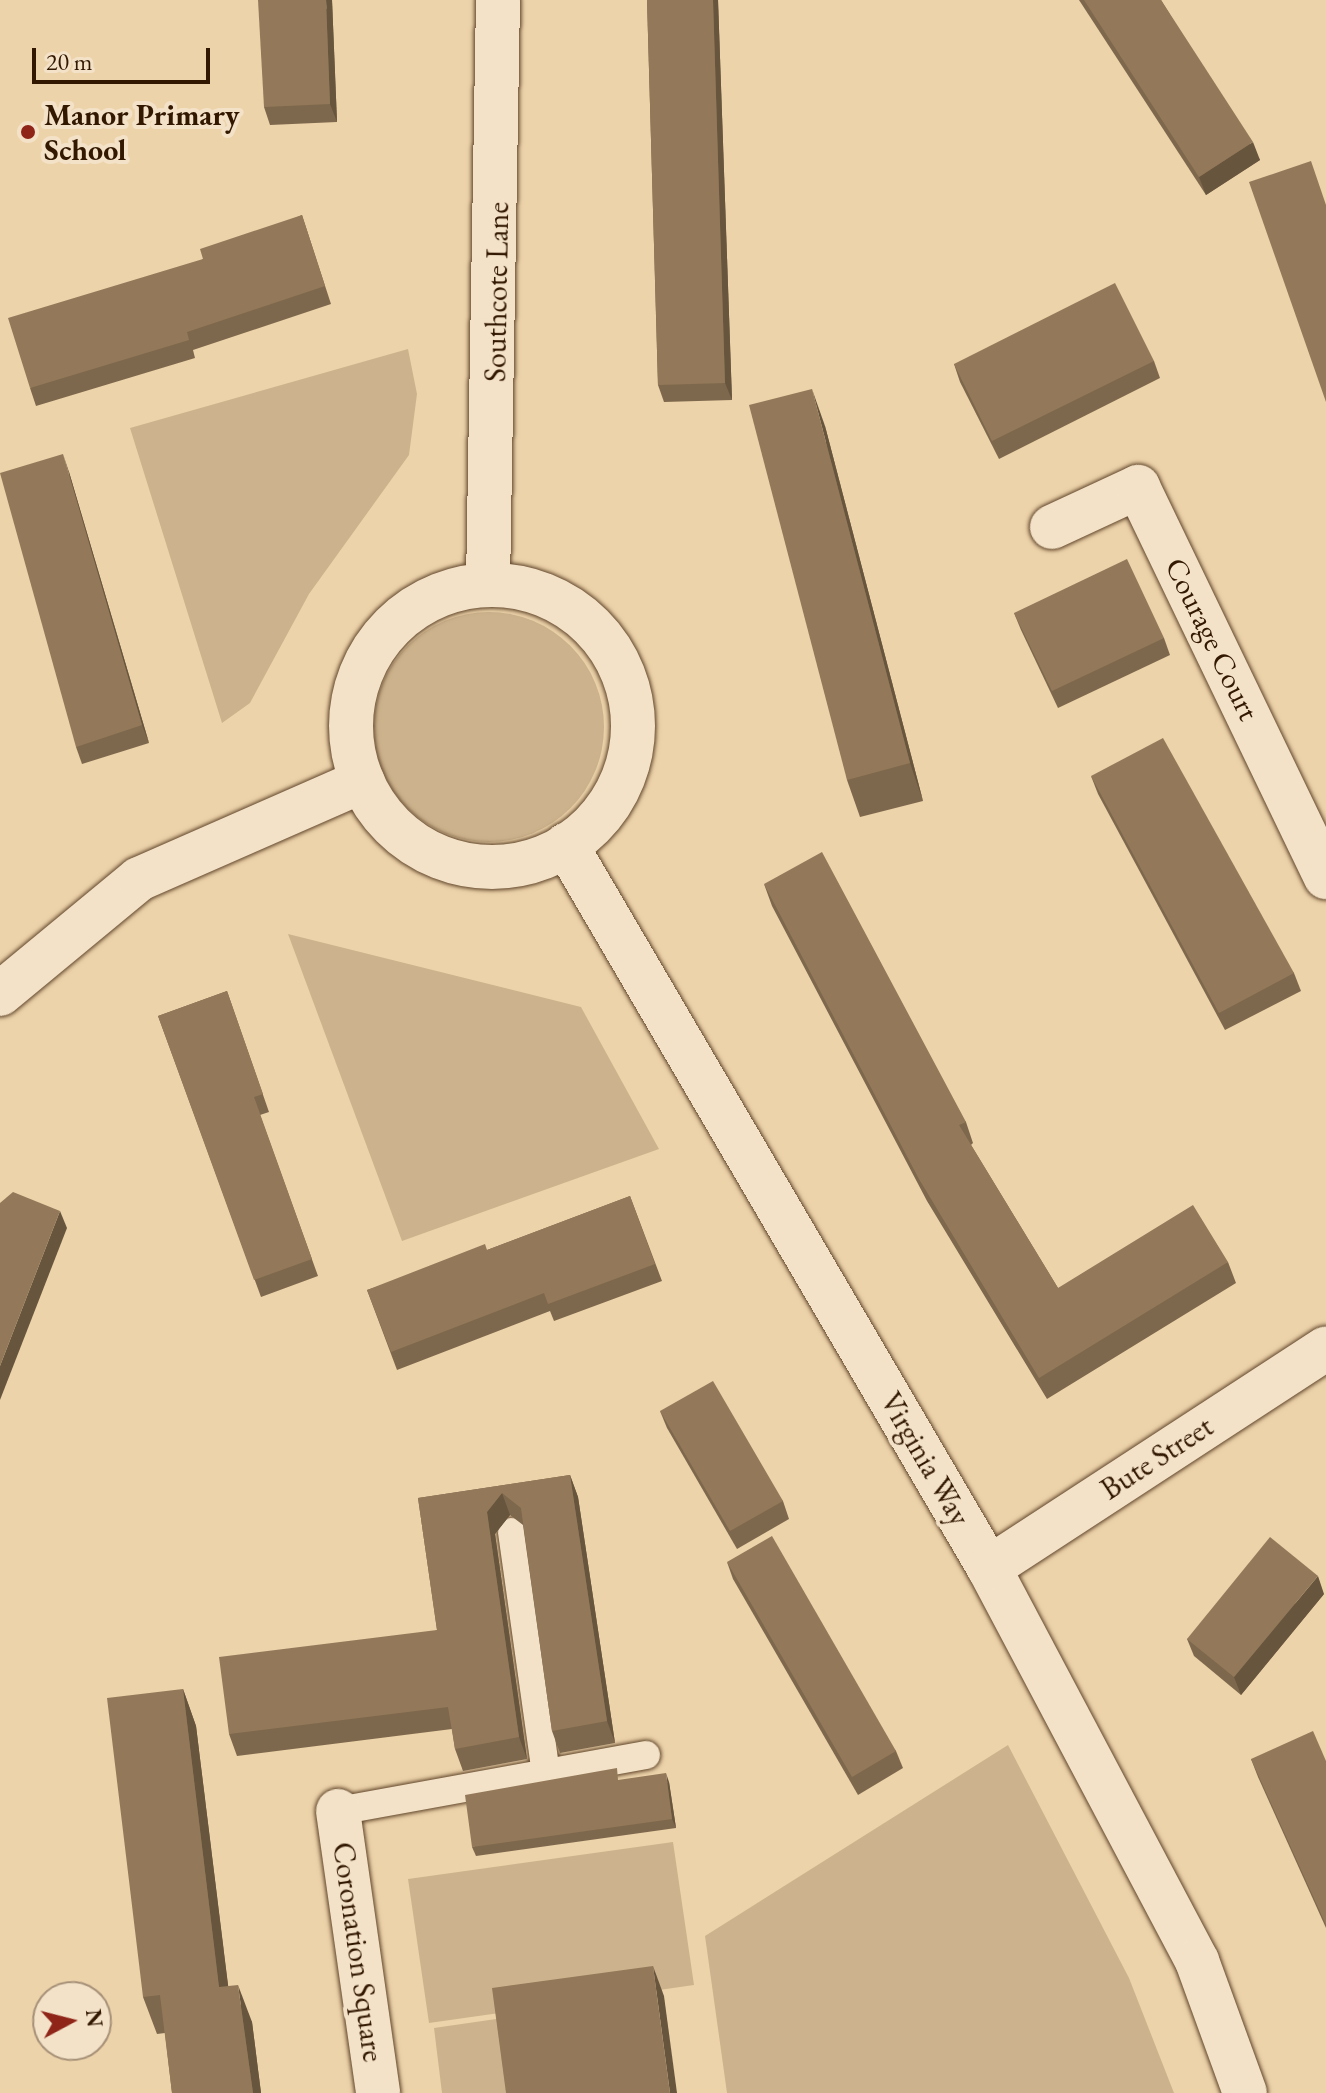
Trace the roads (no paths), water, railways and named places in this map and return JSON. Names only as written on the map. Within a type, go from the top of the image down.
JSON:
[{"type":"street","name":"Southcote Lane","points":[[488,584],[498,0]]},
{"type":"street","name":"Courage Court","points":[[1052,527],[1138,487],[1326,877]]},
{"type":"street","points":[[488,584],[537,591],[582,617],[615,654],[626,681],[634,730],[626,773],[602,816],[566,845],[534,862],[492,868],[421,849],[383,818],[362,781],[350,733],[355,688],[377,644],[401,617],[443,592],[488,584]]},
{"type":"street","points":[[0,994],[139,879],[362,781]]},
{"type":"street","name":"Virginia Way","points":[[566,845],[989,1568],[1197,1961],[1245,2093]]},
{"type":"street","name":"Bute Street","points":[[989,1568],[1326,1348]]},
{"type":"street","name":"Coronation Square","points":[[338,1811],[378,2093]]},
{"type":"lane","points":[[512,1532],[546,1773]]},
{"type":"lane","points":[[338,1811],[646,1755]]},
{"type":"place","name":"Manor Primary School","points":[[28,132]]}]
